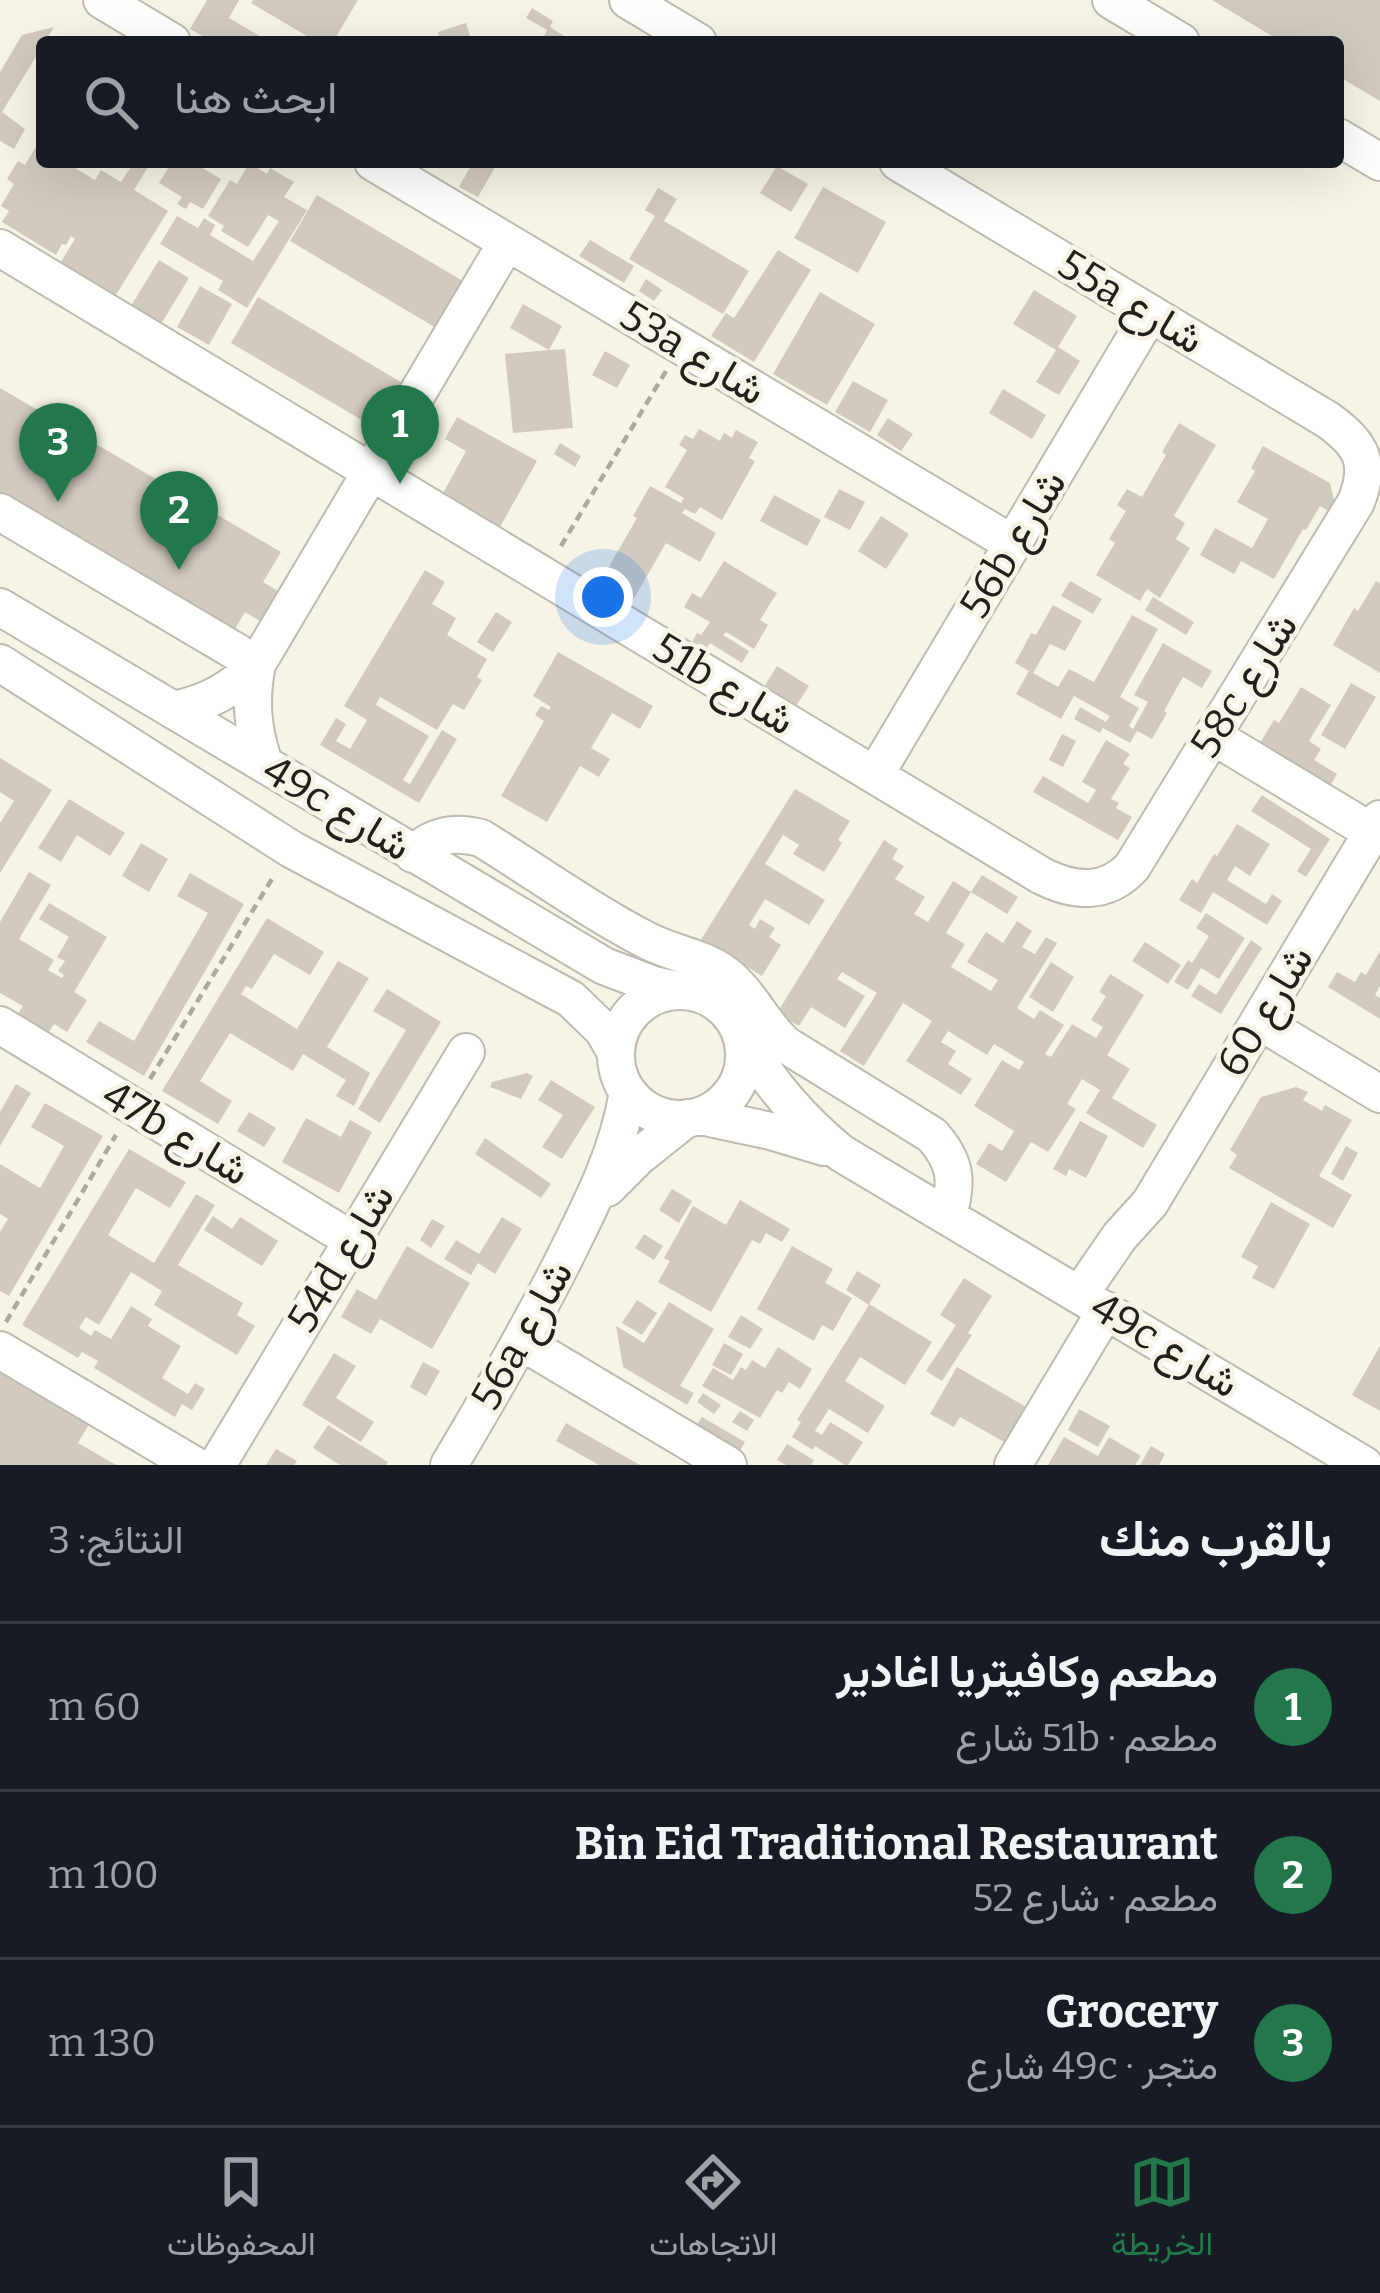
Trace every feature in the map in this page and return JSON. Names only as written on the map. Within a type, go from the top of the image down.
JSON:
[{"type":"street","points":[[102,0],[162,36]]},
{"type":"street","points":[[628,0],[688,36]]},
{"type":"street","points":[[1111,0],[1171,36]]},
{"type":"street","points":[[1344,141],[1380,162]]},
{"type":"street","name":"53a شارع","points":[[383,168],[1013,544]]},
{"type":"street","name":"55a شارع","points":[[908,168],[1328,420],[1359,448]]},
{"type":"street","points":[[173,710],[220,695],[257,664],[507,242]]},
{"type":"street","name":"51b شارع","points":[[0,248],[1042,876],[1082,889]]},
{"type":"street","name":"56b شارع","points":[[875,775],[1150,313]]},
{"type":"street","name":"58c شارع","points":[[1082,889],[1115,882],[1132,867],[1356,502],[1364,476],[1359,448]]},
{"type":"street","points":[[0,512],[257,664]]},
{"type":"street","name":"49c شارع","points":[[0,607],[604,966],[682,991]]},
{"type":"street","name":"49c شارع","points":[[0,663],[291,849],[571,999],[603,1030],[616,1053]]},
{"type":"street","points":[[257,664],[252,704],[264,763]]},
{"type":"street","points":[[1213,736],[1376,825]]},
{"type":"street","name":"شارع 60","points":[[1013,1465],[1094,1303],[1134,1244],[1150,1203],[1376,825]]},
{"type":"street","points":[[413,854],[445,835],[481,838],[644,938],[720,970],[750,997],[786,1045],[932,1135],[954,1177],[956,1190],[948,1215]]},
{"type":"street","points":[[682,991],[714,1000],[727,1010],[743,1039],[743,1071],[736,1086],[714,1109],[693,1117],[654,1113],[639,1104],[617,1067],[619,1037],[636,1008],[665,992],[682,991]]},
{"type":"street","points":[[1259,1021],[1380,1094]]},
{"type":"street","name":"47b شارع","points":[[0,1025],[352,1240]]},
{"type":"street","name":"49c شارع","points":[[743,1039],[785,1102],[841,1153],[1364,1465]]},
{"type":"street","name":"54d شارع","points":[[217,1465],[466,1052]]},
{"type":"street","name":"56a شارع","points":[[448,1465],[522,1342],[592,1204],[615,1149],[628,1091]]},
{"type":"street","name":"49c شارع","points":[[693,1117],[771,1131],[841,1153]]},
{"type":"street","name":"56a شارع","points":[[592,1204],[637,1158],[693,1117]]},
{"type":"street","points":[[522,1342],[728,1465]]},
{"type":"street","points":[[0,1351],[194,1465]]},
{"type":"path","points":[[544,575],[681,345]]},
{"type":"building","points":[[207,0],[239,0],[229,18],[260,36],[202,36],[190,29]]},
{"type":"building","points":[[358,0],[337,36],[307,36],[251,3]]},
{"type":"building","points":[[1212,0],[1380,0],[1380,101],[1344,80],[1344,36],[1272,36]]},
{"type":"building","points":[[532,8],[553,21],[550,27],[564,36],[544,36],[547,30],[526,18]]},
{"type":"building","points":[[466,23],[470,36],[439,36],[438,32]]},
{"type":"building","points":[[54,27],[49,36],[36,36],[36,57],[2,112],[25,129],[14,149],[0,141],[0,72],[22,35]]},
{"type":"building","points":[[36,147],[36,168],[75,168],[95,180],[101,170],[121,182],[130,168],[147,168],[134,190],[168,211],[114,298],[59,265],[75,239],[71,236],[56,255],[2,222],[9,211],[1,206],[14,184],[7,179],[18,161],[25,165]]},
{"type":"building","points":[[168,168],[202,168],[221,179],[203,209],[190,202],[186,209],[177,204],[182,197],[159,183]]},
{"type":"building","points":[[246,168],[267,174],[270,168],[294,182],[284,197],[307,210],[247,308],[218,290],[223,281],[160,244],[177,216],[198,228],[204,218],[215,225],[210,235],[253,261],[279,221],[268,215],[248,247],[221,231],[224,226],[208,216],[230,180],[237,184]]},
{"type":"building","points":[[470,168],[495,168],[478,197],[459,187]]},
{"type":"building","points":[[776,168],[808,184],[791,212],[760,193]]},
{"type":"building","points":[[823,187],[886,222],[858,273],[794,238]]},
{"type":"building","points":[[658,188],[677,199],[664,221],[749,271],[723,314],[629,259],[655,216],[645,210]]},
{"type":"building","points":[[317,195],[463,281],[436,328],[290,241]]},
{"type":"building","points":[[590,240],[634,266],[624,283],[579,256]]},
{"type":"building","points":[[778,250],[811,270],[754,362],[711,336],[726,313],[734,318]]},
{"type":"building","points":[[159,260],[189,278],[161,324],[131,306]]},
{"type":"building","points":[[646,279],[662,290],[654,301],[639,291]]},
{"type":"building","points":[[200,286],[232,304],[209,345],[177,327]]},
{"type":"building","points":[[1034,290],[1077,316],[1058,347],[1080,361],[1059,395],[1036,382],[1056,350],[1013,324]]},
{"type":"building","points":[[820,292],[875,324],[827,405],[773,374]]},
{"type":"building","points":[[258,297],[404,384],[377,429],[231,343]]},
{"type":"building","points":[[523,304],[562,326],[549,350],[510,328]]},
{"type":"building","points":[[565,349],[573,428],[513,433],[505,354]]},
{"type":"building","points":[[605,351],[630,365],[617,388],[592,375]]},
{"type":"building","points":[[853,381],[888,400],[870,432],[835,412]]},
{"type":"building","points":[[0,388],[281,552],[263,582],[278,591],[260,621],[245,612],[235,629],[0,492]]},
{"type":"building","points":[[1003,389],[1046,415],[1032,439],[989,413]]},
{"type":"building","points":[[457,417],[537,461],[500,527],[442,495],[466,451],[445,439]]},
{"type":"building","points":[[888,418],[913,434],[901,451],[877,435]]},
{"type":"building","points":[[1179,423],[1216,445],[1174,516],[1185,523],[1176,539],[1190,548],[1160,598],[1147,589],[1140,601],[1096,575],[1115,543],[1109,539],[1126,511],[1117,505],[1127,489],[1142,497]]},
{"type":"building","points":[[699,429],[720,441],[724,433],[732,438],[736,430],[758,442],[749,458],[755,461],[722,520],[700,507],[695,514],[685,509],[682,513],[716,533],[700,562],[666,543],[633,600],[600,582],[650,486],[681,503],[684,498],[665,487],[687,450],[679,445],[685,435],[693,439]]},
{"type":"building","points":[[560,443],[581,456],[575,467],[554,454]]},
{"type":"building","points":[[1263,446],[1330,483],[1338,517],[1320,506],[1274,579],[1241,561],[1234,574],[1200,555],[1215,528],[1252,548],[1268,519],[1237,502]]},
{"type":"building","points":[[839,489],[865,502],[850,530],[824,517]]},
{"type":"building","points":[[774,495],[821,520],[807,546],[760,521]]},
{"type":"building","points":[[881,516],[909,534],[886,569],[858,551]]},
{"type":"building","points":[[724,561],[777,593],[760,620],[768,625],[754,649],[726,632],[723,635],[749,651],[742,663],[710,643],[704,652],[691,644],[710,622],[684,607],[692,593],[701,598]]},
{"type":"building","points":[[425,570],[445,582],[432,604],[456,618],[447,635],[487,659],[477,677],[482,680],[464,710],[453,704],[437,730],[380,697],[376,705],[429,736],[403,780],[410,784],[442,730],[457,739],[419,803],[320,745],[336,718],[346,724],[336,741],[350,749],[367,720],[344,706]]},
{"type":"building","points":[[1070,581],[1102,599],[1093,614],[1061,596]]},
{"type":"building","points":[[1376,581],[1380,583],[1380,673],[1333,645]]},
{"type":"building","points":[[1153,597],[1194,622],[1186,635],[1145,610]]},
{"type":"building","points":[[1053,605],[1082,621],[1065,651],[1050,644],[1033,673],[1058,687],[1069,669],[1094,682],[1132,615],[1158,629],[1120,697],[1139,708],[1129,726],[1133,729],[1148,702],[1134,695],[1163,643],[1212,671],[1202,688],[1183,677],[1152,739],[1137,731],[1130,743],[1074,719],[1080,707],[1106,722],[1110,716],[1074,696],[1061,719],[1016,694],[1029,671],[1015,663]]},
{"type":"building","points":[[496,612],[512,622],[493,652],[477,642]]},
{"type":"building","points":[[558,652],[653,706],[640,729],[612,713],[591,748],[610,759],[599,777],[580,766],[547,822],[501,796],[544,721],[535,715],[541,706],[551,707],[533,696]]},
{"type":"building","points":[[777,666],[809,686],[796,706],[764,687]]},
{"type":"building","points":[[1351,683],[1376,697],[1345,749],[1321,735]]},
{"type":"building","points":[[1301,687],[1331,705],[1309,741],[1321,749],[1314,760],[1337,774],[1327,791],[1257,748]]},
{"type":"building","points":[[1062,734],[1076,741],[1063,767],[1049,760]]},
{"type":"building","points":[[1106,740],[1130,754],[1123,764],[1130,768],[1111,799],[1132,817],[1118,840],[1033,792],[1043,776],[1088,803],[1096,790],[1082,782]]},
{"type":"building","points":[[0,758],[52,790],[0,873],[0,823],[14,801],[0,792]]},
{"type":"building","points":[[795,789],[850,821],[824,872],[793,854],[799,845],[783,835],[765,864],[825,900],[809,925],[765,899],[749,925],[755,929],[760,919],[775,928],[769,937],[781,945],[762,976],[731,957],[697,946]]},
{"type":"building","points":[[1262,795],[1330,839],[1306,877],[1297,871],[1311,849],[1251,811]]},
{"type":"building","points":[[69,799],[125,833],[110,856],[77,835],[61,862],[38,848]]},
{"type":"building","points":[[1237,824],[1270,844],[1250,876],[1235,866],[1227,880],[1266,904],[1272,894],[1282,901],[1267,925],[1213,892],[1201,913],[1179,900],[1192,879],[1197,883]]},
{"type":"building","points":[[884,840],[898,849],[892,859],[904,866],[895,879],[925,897],[914,914],[928,922],[953,881],[971,892],[946,933],[965,944],[951,967],[991,991],[998,980],[967,962],[986,932],[1003,943],[1017,921],[1032,931],[1022,947],[1035,954],[1046,937],[1057,943],[1017,1008],[1034,1019],[1040,1010],[1064,1025],[1045,1054],[1051,1057],[1072,1024],[1096,1038],[1103,1027],[1091,1020],[1106,996],[1099,992],[1110,974],[1144,995],[1107,1055],[1130,1069],[1112,1098],[1157,1125],[1143,1148],[1086,1113],[1100,1090],[1082,1079],[1067,1104],[1076,1109],[1048,1152],[1031,1142],[1006,1182],[976,1164],[989,1143],[1002,1151],[1014,1131],[974,1106],[1002,1060],[1019,1070],[1024,1062],[994,1044],[987,1055],[948,1031],[941,1042],[956,1051],[948,1064],[972,1079],[961,1095],[906,1061],[932,1021],[903,1003],[864,1066],[840,1051],[877,993],[842,972],[837,979],[865,996],[845,1028],[811,1007],[799,1026],[777,1013]]},
{"type":"building","points":[[141,843],[168,859],[149,892],[122,876]]},
{"type":"building","points":[[29,872],[51,885],[19,939],[54,960],[48,970],[64,975],[58,971],[65,961],[57,957],[69,937],[39,919],[49,903],[107,937],[74,992],[87,1000],[67,1032],[54,1024],[45,1039],[14,1020],[23,1006],[0,993],[0,922]]},
{"type":"building","points":[[190,873],[244,904],[144,1076],[86,1042],[99,1021],[134,1041],[208,913],[177,896]]},
{"type":"building","points":[[982,875],[1018,897],[1007,914],[971,892]]},
{"type":"building","points":[[1206,913],[1245,938],[1219,979],[1201,968],[1188,990],[1174,982],[1209,936],[1196,928]]},
{"type":"building","points":[[267,918],[324,952],[310,975],[274,954],[252,989],[246,986],[241,994],[297,1029],[338,961],[369,978],[327,1047],[370,1073],[354,1106],[336,1096],[346,1080],[303,1054],[293,1071],[230,1033],[200,1081],[232,1101],[218,1124],[162,1091]]},
{"type":"building","points":[[1251,940],[1262,948],[1221,1014],[1191,996],[1199,984],[1216,995]]},
{"type":"building","points":[[1145,942],[1181,965],[1168,984],[1132,961]]},
{"type":"building","points":[[1380,951],[1380,986],[1375,995],[1380,998],[1380,1019],[1328,987],[1337,972],[1355,982],[1361,972],[1366,975]]},
{"type":"building","points":[[1051,962],[1074,977],[1053,1012],[1029,997]]},
{"type":"building","points":[[387,989],[441,1022],[380,1123],[358,1109],[406,1030],[373,1011]]},
{"type":"building","points":[[527,1073],[533,1076],[521,1099],[490,1087],[492,1082]]},
{"type":"building","points":[[551,1080],[595,1107],[562,1159],[542,1147],[563,1115],[538,1100]]},
{"type":"building","points":[[16,1084],[31,1093],[0,1146],[0,1112]]},
{"type":"building","points":[[1296,1087],[1308,1092],[1303,1100],[1322,1111],[1325,1105],[1352,1120],[1319,1176],[1352,1195],[1333,1228],[1229,1168],[1237,1155],[1230,1150],[1261,1097]]},
{"type":"building","points":[[45,1103],[103,1136],[9,1296],[0,1291],[0,1232],[8,1219],[0,1214],[0,1164],[40,1188],[64,1146],[31,1127]]},
{"type":"building","points":[[249,1112],[276,1128],[264,1147],[237,1131]]},
{"type":"building","points":[[306,1118],[341,1137],[350,1120],[372,1132],[339,1193],[282,1162]]},
{"type":"building","points":[[1080,1121],[1108,1136],[1086,1178],[1069,1169],[1066,1176],[1053,1169]]},
{"type":"building","points":[[485,1138],[551,1184],[541,1198],[475,1154]]},
{"type":"building","points":[[1346,1146],[1358,1153],[1343,1181],[1331,1174]]},
{"type":"building","points":[[129,1149],[186,1182],[170,1208],[136,1188],[108,1235],[154,1263],[196,1194],[215,1205],[178,1265],[243,1303],[237,1315],[255,1326],[237,1355],[154,1305],[162,1291],[131,1272],[99,1325],[86,1317],[79,1328],[91,1336],[95,1330],[111,1339],[131,1306],[152,1319],[148,1326],[181,1346],[162,1378],[188,1394],[195,1383],[205,1389],[192,1410],[182,1404],[175,1417],[94,1368],[98,1361],[82,1352],[78,1358],[22,1325]]},
{"type":"building","points":[[672,1189],[692,1201],[679,1223],[659,1210]]},
{"type":"building","points":[[740,1200],[790,1229],[782,1242],[766,1233],[760,1244],[752,1240],[711,1312],[658,1282],[670,1261],[664,1258],[693,1206],[726,1225]]},
{"type":"building","points":[[1271,1202],[1310,1224],[1274,1289],[1252,1278],[1258,1266],[1241,1257]]},
{"type":"building","points":[[213,1216],[232,1229],[240,1217],[278,1241],[262,1266],[204,1230]]},
{"type":"building","points":[[502,1217],[522,1229],[495,1274],[478,1263],[471,1275],[444,1259],[456,1240],[479,1254]]},
{"type":"building","points":[[432,1219],[445,1226],[431,1248],[420,1240]]},
{"type":"building","points":[[644,1234],[663,1246],[654,1260],[635,1248]]},
{"type":"building","points":[[407,1246],[470,1283],[432,1349],[380,1319],[371,1334],[341,1317],[357,1289],[376,1300]]},
{"type":"building","points":[[792,1246],[833,1269],[825,1283],[852,1298],[833,1331],[822,1325],[814,1341],[757,1309]]},
{"type":"building","points":[[857,1271],[881,1285],[869,1304],[932,1342],[905,1385],[860,1357],[845,1381],[885,1406],[868,1433],[829,1409],[815,1431],[822,1435],[830,1422],[863,1442],[845,1465],[792,1437],[801,1422],[797,1420],[869,1305],[846,1290]]},
{"type":"building","points":[[964,1278],[992,1296],[942,1381],[926,1371],[956,1325],[940,1315]]},
{"type":"building","points":[[637,1300],[657,1313],[642,1335],[622,1323]]},
{"type":"building","points":[[669,1302],[714,1329],[680,1386],[694,1393],[687,1405],[623,1367],[616,1326],[644,1343]]},
{"type":"building","points":[[741,1315],[763,1329],[750,1349],[728,1337]]},
{"type":"building","points":[[724,1343],[743,1354],[731,1375],[712,1365]]},
{"type":"building","points":[[1380,1346],[1380,1411],[1352,1395]]},
{"type":"building","points":[[778,1347],[812,1369],[800,1389],[789,1382],[782,1393],[777,1390],[760,1418],[702,1386],[713,1368],[733,1380],[752,1360],[765,1368]]},
{"type":"building","points":[[334,1353],[356,1366],[336,1398],[374,1422],[361,1442],[302,1405]]},
{"type":"building","points":[[423,1362],[440,1371],[426,1396],[410,1387]]},
{"type":"building","points":[[957,1367],[1026,1407],[1006,1443],[960,1417],[954,1427],[930,1414]]},
{"type":"building","points":[[0,1373],[89,1424],[78,1443],[116,1465],[0,1465]]},
{"type":"building","points":[[703,1393],[721,1405],[714,1414],[697,1402]]},
{"type":"building","points":[[1079,1409],[1110,1426],[1098,1447],[1068,1430]]},
{"type":"building","points":[[740,1411],[754,1420],[747,1431],[732,1422]]},
{"type":"building","points":[[702,1417],[745,1442],[740,1451],[696,1426]]},
{"type":"building","points":[[566,1423],[640,1465],[599,1465],[556,1441]]},
{"type":"building","points":[[328,1425],[388,1462],[340,1465],[313,1448]]},
{"type":"building","points":[[1064,1437],[1098,1456],[1109,1437],[1141,1456],[1135,1465],[1048,1465]]},
{"type":"building","points":[[787,1444],[814,1460],[811,1465],[786,1465],[777,1460]]},
{"type":"building","points":[[1151,1446],[1165,1454],[1159,1465],[1140,1465]]},
{"type":"building","points":[[276,1449],[297,1461],[266,1465]]},
{"type":"place","name":"مطعم وكافيتريا اغادير","points":[[400,484]]},
{"type":"place","name":"Grocery","points":[[58,502]]},
{"type":"place","name":"Bin Eid Traditional Restaurant","points":[[179,570]]}]
